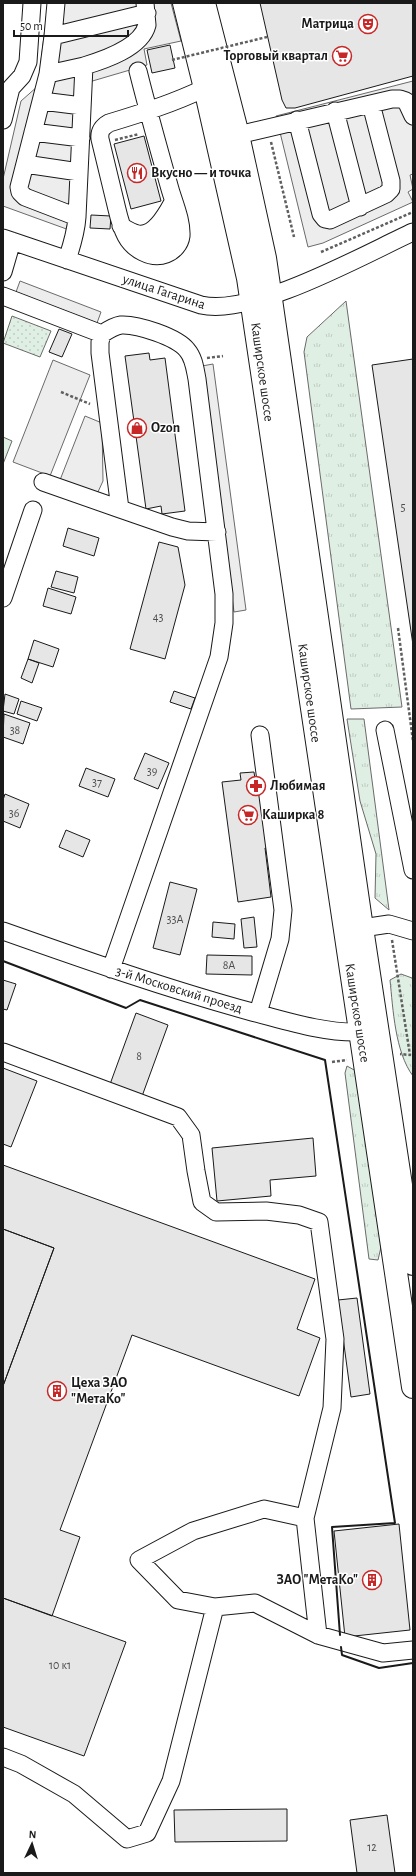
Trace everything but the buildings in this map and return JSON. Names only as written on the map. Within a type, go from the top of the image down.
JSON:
[{"type":"main road","name":"Каширское шоссе","points":[[184,3],[243,250],[261,298],[362,928],[408,1201],[413,1264]]},
{"type":"main road","name":"Каширское шоссе","points":[[204,3],[238,135],[263,245],[261,298],[359,1032],[388,1211],[413,1387]]},
{"type":"street","points":[[3,120],[11,88],[22,76],[28,62],[32,3]]},
{"type":"street","points":[[56,3],[48,74],[19,187],[21,194],[25,197],[77,217]]},
{"type":"street","points":[[48,74],[84,66],[116,55],[131,45],[146,28],[146,8],[53,36]]},
{"type":"street","points":[[66,260],[74,238],[77,217],[84,66]]},
{"type":"street","points":[[138,71],[149,111],[180,229],[180,238],[174,249],[166,255],[150,255],[139,250],[126,237],[121,226],[99,133],[106,125],[149,111],[205,88]]},
{"type":"street","points":[[238,135],[335,111],[392,99],[403,100],[408,103],[413,116]]},
{"type":"street","points":[[42,101],[82,106]]},
{"type":"street","points":[[297,120],[322,216],[326,219],[332,219],[360,207],[390,191],[391,186],[371,104]]},
{"type":"street","points":[[335,111],[360,207]]},
{"type":"street","points":[[33,132],[81,138]]},
{"type":"street","points":[[25,164],[79,172]]},
{"type":"street","points":[[121,226],[139,235],[161,240],[168,235],[172,227],[173,202]]},
{"type":"street","name":"улица Гагарина","points":[[8,239],[66,260],[206,306],[222,307],[261,298],[312,280],[413,232]]},
{"type":"street","points":[[3,272],[8,239]]},
{"type":"street","points":[[3,296],[102,334],[119,326],[137,327],[177,342],[191,356],[197,379],[224,594],[224,623],[219,657],[111,969]]},
{"type":"street","points":[[102,334],[100,353],[120,509]]},
{"type":"street","points":[[43,482],[172,528],[188,531],[217,532]]},
{"type":"street","points":[[3,598],[33,510]]},
{"type":"street","points":[[385,730],[413,870]]},
{"type":"street","points":[[258,1013],[280,939],[283,910],[260,735]]},
{"type":"street","points":[[362,928],[389,924],[413,931]]},
{"type":"street","name":"3-й Московский проезд","points":[[3,932],[111,969],[258,1013],[326,1030],[359,1032]]},
{"type":"street","points":[[3,1052],[178,1117],[192,1135],[196,1171],[202,1202],[216,1212],[266,1211],[299,1215],[319,1222],[335,1339],[332,1408],[305,1518],[318,1635]]},
{"type":"street","points":[[305,1518],[264,1509],[193,1531],[139,1560],[178,1600],[215,1607],[255,1603],[318,1635],[383,1654],[413,1650]]},
{"type":"street","points":[[3,1757],[21,1764],[74,1794],[127,1840],[147,1833],[172,1781],[215,1607]]},
{"type":"path","points":[[172,60],[267,37]]},
{"type":"path","points":[[109,142],[143,134]]},
{"type":"path","points":[[270,136],[294,237]]},
{"type":"path","points":[[321,252],[413,212]]},
{"type":"path","points":[[61,392],[107,411]]},
{"type":"path","points":[[398,628],[413,741]]},
{"type":"path","points":[[389,924],[410,1055],[398,1054]]},
{"type":"path","points":[[332,1062],[355,1059]]},
{"type":"green space","points":[[346,301],[402,707],[351,709],[304,352],[307,337]]},
{"type":"green space","points":[[12,316],[51,331],[40,357],[3,343]]},
{"type":"green space","points":[[3,437],[12,441],[3,464]]},
{"type":"green space","points":[[347,719],[364,719],[389,910],[375,898],[376,854],[360,801]]},
{"type":"green space","points":[[401,974],[412,978],[413,981],[413,1076],[402,1055],[392,1004],[390,980]]},
{"type":"green space","points":[[347,1066],[356,1071],[364,1101],[381,1247],[378,1260],[369,1259],[345,1073]]},
{"type":"shaded area","points":[[48,3],[171,3],[181,41],[144,49],[147,65],[89,82],[83,235],[3,206],[3,179],[21,101],[38,86]]},
{"type":"shaded area","points":[[413,81],[413,174],[410,175],[413,189],[408,192],[413,202],[323,243],[308,247],[276,116]]},
{"type":"shaded area","points":[[20,281],[101,312],[97,323],[16,292]]},
{"type":"shaded area","points":[[53,360],[90,375],[50,476],[13,462]]},
{"type":"shaded area","points":[[213,364],[246,610],[234,612],[202,366]]},
{"type":"shaded area","points":[[85,416],[102,423],[103,481],[97,494],[60,480]]},
{"type":"wall","points":[[3,961],[126,1008],[140,1000],[325,1060],[395,1523],[332,1527],[340,1635]]},
{"type":"wall","points":[[341,1647],[342,1655],[379,1668],[413,1663]]},
{"type":"place","name":"Матрица","points":[[368,24]]},
{"type":"place","name":"Торговый квартал","points":[[342,56]]},
{"type":"place","name":"Вкусно — и точка","points":[[137,173]]},
{"type":"place","name":"Ozon","points":[[137,428]]},
{"type":"place","name":"Любимая","points":[[256,786]]},
{"type":"place","name":"Каширка 8","points":[[248,815]]},
{"type":"place","name":"Цеха ЗАО \"МетаКо\"","points":[[57,1391]]},
{"type":"place","name":"ЗАО \"МетаКо\"","points":[[372,1580]]}]
